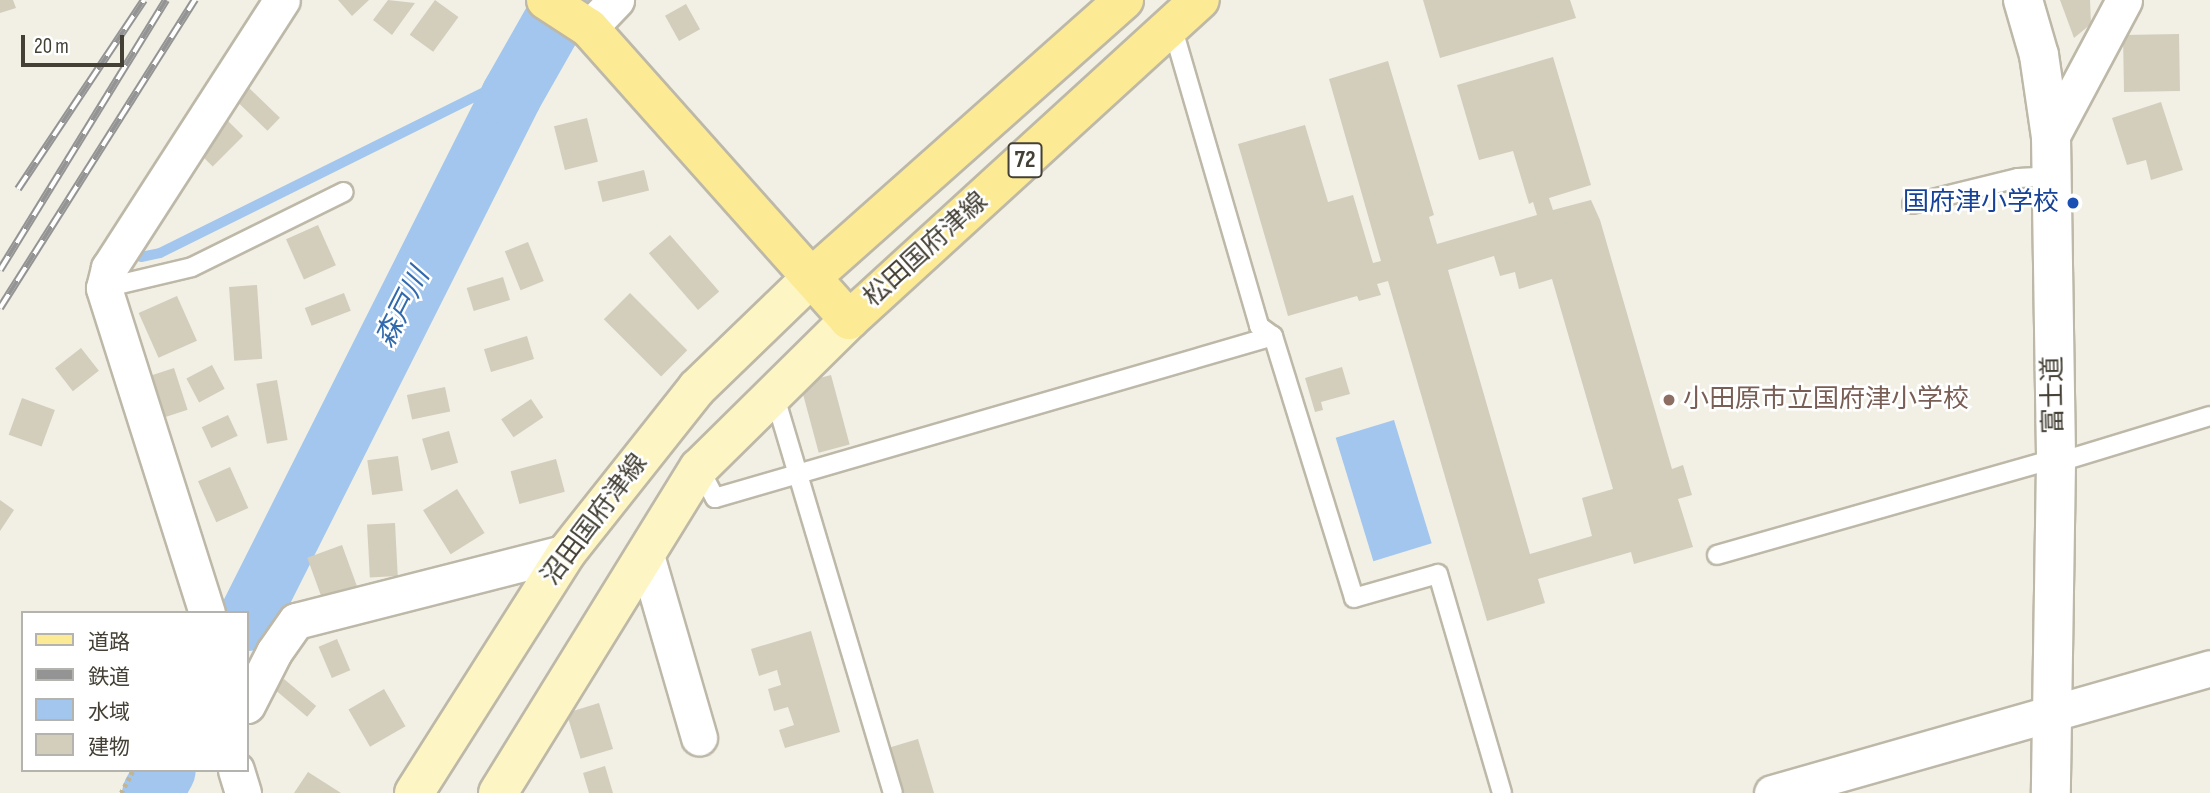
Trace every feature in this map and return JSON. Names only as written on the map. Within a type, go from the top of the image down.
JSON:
[{"type":"main road","name":"松田国府津線","points":[[547,0],[585,26],[813,276],[849,320],[1200,0]]},
{"type":"main road","name":"松田国府津線","points":[[813,276],[1124,0]]},
{"type":"main road","name":"沼田国府津線","points":[[414,793],[567,552],[697,388],[813,276]]},
{"type":"main road","name":"沼田国府津線","points":[[498,793],[699,468],[773,391],[849,320]]},
{"type":"street","points":[[206,611],[101,271],[282,0]]},
{"type":"street","points":[[585,26],[616,0]]},
{"type":"street","name":"富士道","points":[[2023,0],[2039,54],[2051,137],[2056,461],[2051,793]]},
{"type":"street","points":[[2051,137],[2124,0]]},
{"type":"street","points":[[248,700],[260,646],[296,621],[567,552]]},
{"type":"street","points":[[646,555],[699,737]]},
{"type":"street","points":[[1772,793],[2210,668]]},
{"type":"street","points":[[237,772],[243,793]]},
{"type":"lane","points":[[1172,26],[1259,326],[1273,336],[1354,598],[1437,574],[1502,793]]},
{"type":"lane","points":[[1912,204],[2018,178],[2051,176]]},
{"type":"lane","points":[[101,271],[192,267],[344,192]]},
{"type":"lane","points":[[699,468],[715,498],[799,476],[1273,336]]},
{"type":"lane","points":[[773,391],[893,793]]},
{"type":"lane","points":[[1717,555],[2210,416]]},
{"type":"path","points":[[121,793],[132,772]]},
{"type":"water","points":[[1394,420],[1432,543],[1373,561],[1336,438]]},
{"type":"building","points":[[0,0],[13,0],[16,8],[0,13]]},
{"type":"building","points":[[338,0],[369,0],[352,16]]},
{"type":"building","points":[[388,0],[415,3],[392,35],[373,20]]},
{"type":"building","points":[[435,0],[458,17],[433,52],[410,35]]},
{"type":"building","points":[[1423,0],[1570,0],[1576,18],[1440,58]]},
{"type":"building","points":[[2060,0],[2090,0],[2091,24],[2074,38]]},
{"type":"building","points":[[686,4],[700,29],[679,41],[665,16]]},
{"type":"building","points":[[2179,34],[2180,91],[2124,92],[2123,35]]},
{"type":"building","points":[[1553,57],[1591,185],[1549,198],[1553,210],[1591,200],[1600,220],[1672,469],[1683,465],[1692,495],[1678,499],[1693,547],[1634,564],[1631,552],[1538,579],[1545,603],[1487,621],[1388,281],[1377,284],[1381,295],[1359,301],[1357,296],[1288,316],[1238,144],[1305,125],[1328,202],[1353,195],[1373,263],[1381,261],[1329,79],[1388,61],[1434,215],[1429,217],[1437,244],[1537,215],[1533,202],[1529,204],[1513,151],[1479,160],[1457,85]],"holes":[[[1494,256],[1500,276],[1515,272],[1519,289],[1552,279],[1613,489],[1582,498],[1592,536],[1530,554],[1448,270]]]},
{"type":"building","points":[[249,88],[280,118],[267,131],[236,101]]},
{"type":"building","points":[[2161,102],[2183,170],[2151,180],[2146,160],[2127,165],[2112,118]]},
{"type":"building","points":[[224,117],[243,136],[213,166],[194,147]]},
{"type":"building","points":[[587,118],[598,162],[565,170],[554,126]]},
{"type":"building","points":[[644,170],[649,190],[603,202],[597,182]]},
{"type":"building","points":[[318,225],[336,265],[304,279],[286,239]]},
{"type":"building","points":[[670,235],[719,292],[698,310],[649,253]]},
{"type":"building","points":[[528,242],[544,281],[521,290],[505,251]]},
{"type":"building","points":[[503,277],[510,300],[474,311],[467,288]]},
{"type":"building","points":[[257,285],[262,359],[234,361],[229,287]]},
{"type":"building","points":[[344,293],[351,311],[312,326],[305,308]]},
{"type":"building","points":[[630,293],[687,350],[661,376],[604,319]]},
{"type":"building","points":[[177,296],[197,341],[159,358],[139,313]]},
{"type":"building","points":[[527,336],[534,359],[491,372],[484,349]]},
{"type":"building","points":[[81,348],[99,371],[73,391],[55,368]]},
{"type":"building","points":[[212,365],[225,389],[199,402],[186,379]]},
{"type":"building","points":[[1342,367],[1350,394],[1321,402],[1323,410],[1315,412],[1305,378]]},
{"type":"building","points":[[174,368],[188,410],[152,421],[139,379]]},
{"type":"building","points":[[831,375],[850,445],[819,453],[800,383]]},
{"type":"building","points":[[277,380],[288,440],[267,444],[256,384]]},
{"type":"building","points":[[445,387],[450,411],[412,420],[407,395]]},
{"type":"building","points":[[22,398],[55,410],[42,447],[9,435]]},
{"type":"building","points":[[531,399],[543,417],[513,437],[501,419]]},
{"type":"building","points":[[228,415],[238,436],[211,448],[202,427]]},
{"type":"building","points":[[449,431],[458,463],[431,470],[422,439]]},
{"type":"building","points":[[398,456],[403,491],[372,495],[367,460]]},
{"type":"building","points":[[556,459],[565,492],[519,504],[511,471]]},
{"type":"building","points":[[230,467],[248,508],[216,522],[198,481]]},
{"type":"building","points":[[457,489],[485,533],[451,554],[423,510]]},
{"type":"building","points":[[0,500],[14,510],[0,531]]},
{"type":"building","points":[[395,523],[398,576],[370,577],[367,524]]},
{"type":"building","points":[[342,545],[358,588],[323,601],[307,558]]},
{"type":"building","points":[[811,631],[840,732],[785,748],[779,730],[794,725],[788,707],[774,711],[768,689],[781,685],[777,670],[759,676],[751,649]]},
{"type":"building","points":[[337,639],[350,670],[332,678],[319,647]]},
{"type":"building","points":[[284,679],[316,706],[307,717],[275,690]]},
{"type":"building","points":[[384,689],[405,726],[370,747],[348,710]]},
{"type":"building","points":[[599,703],[613,749],[581,759],[566,713]]},
{"type":"building","points":[[918,739],[934,793],[901,793],[888,748]]},
{"type":"building","points":[[605,766],[613,793],[589,793],[583,773]]},
{"type":"building","points":[[308,772],[341,793],[294,793]]},
{"type":"waterway","name":"森戸川","points":[[248,618],[511,95],[565,0]]},
{"type":"waterway","points":[[141,257],[160,253],[524,72]]},
{"type":"waterway","name":"森戸川","points":[[152,793],[164,772]]},
{"type":"railway","points":[[18,189],[144,0]]},
{"type":"railway","points":[[0,270],[166,0]]},
{"type":"railway","points":[[0,308],[195,0]]},
{"type":"place","name":"国府津小学校","points":[[2073,203]]},
{"type":"place","name":"小田原市立国府津小学校","points":[[1669,400]]}]
